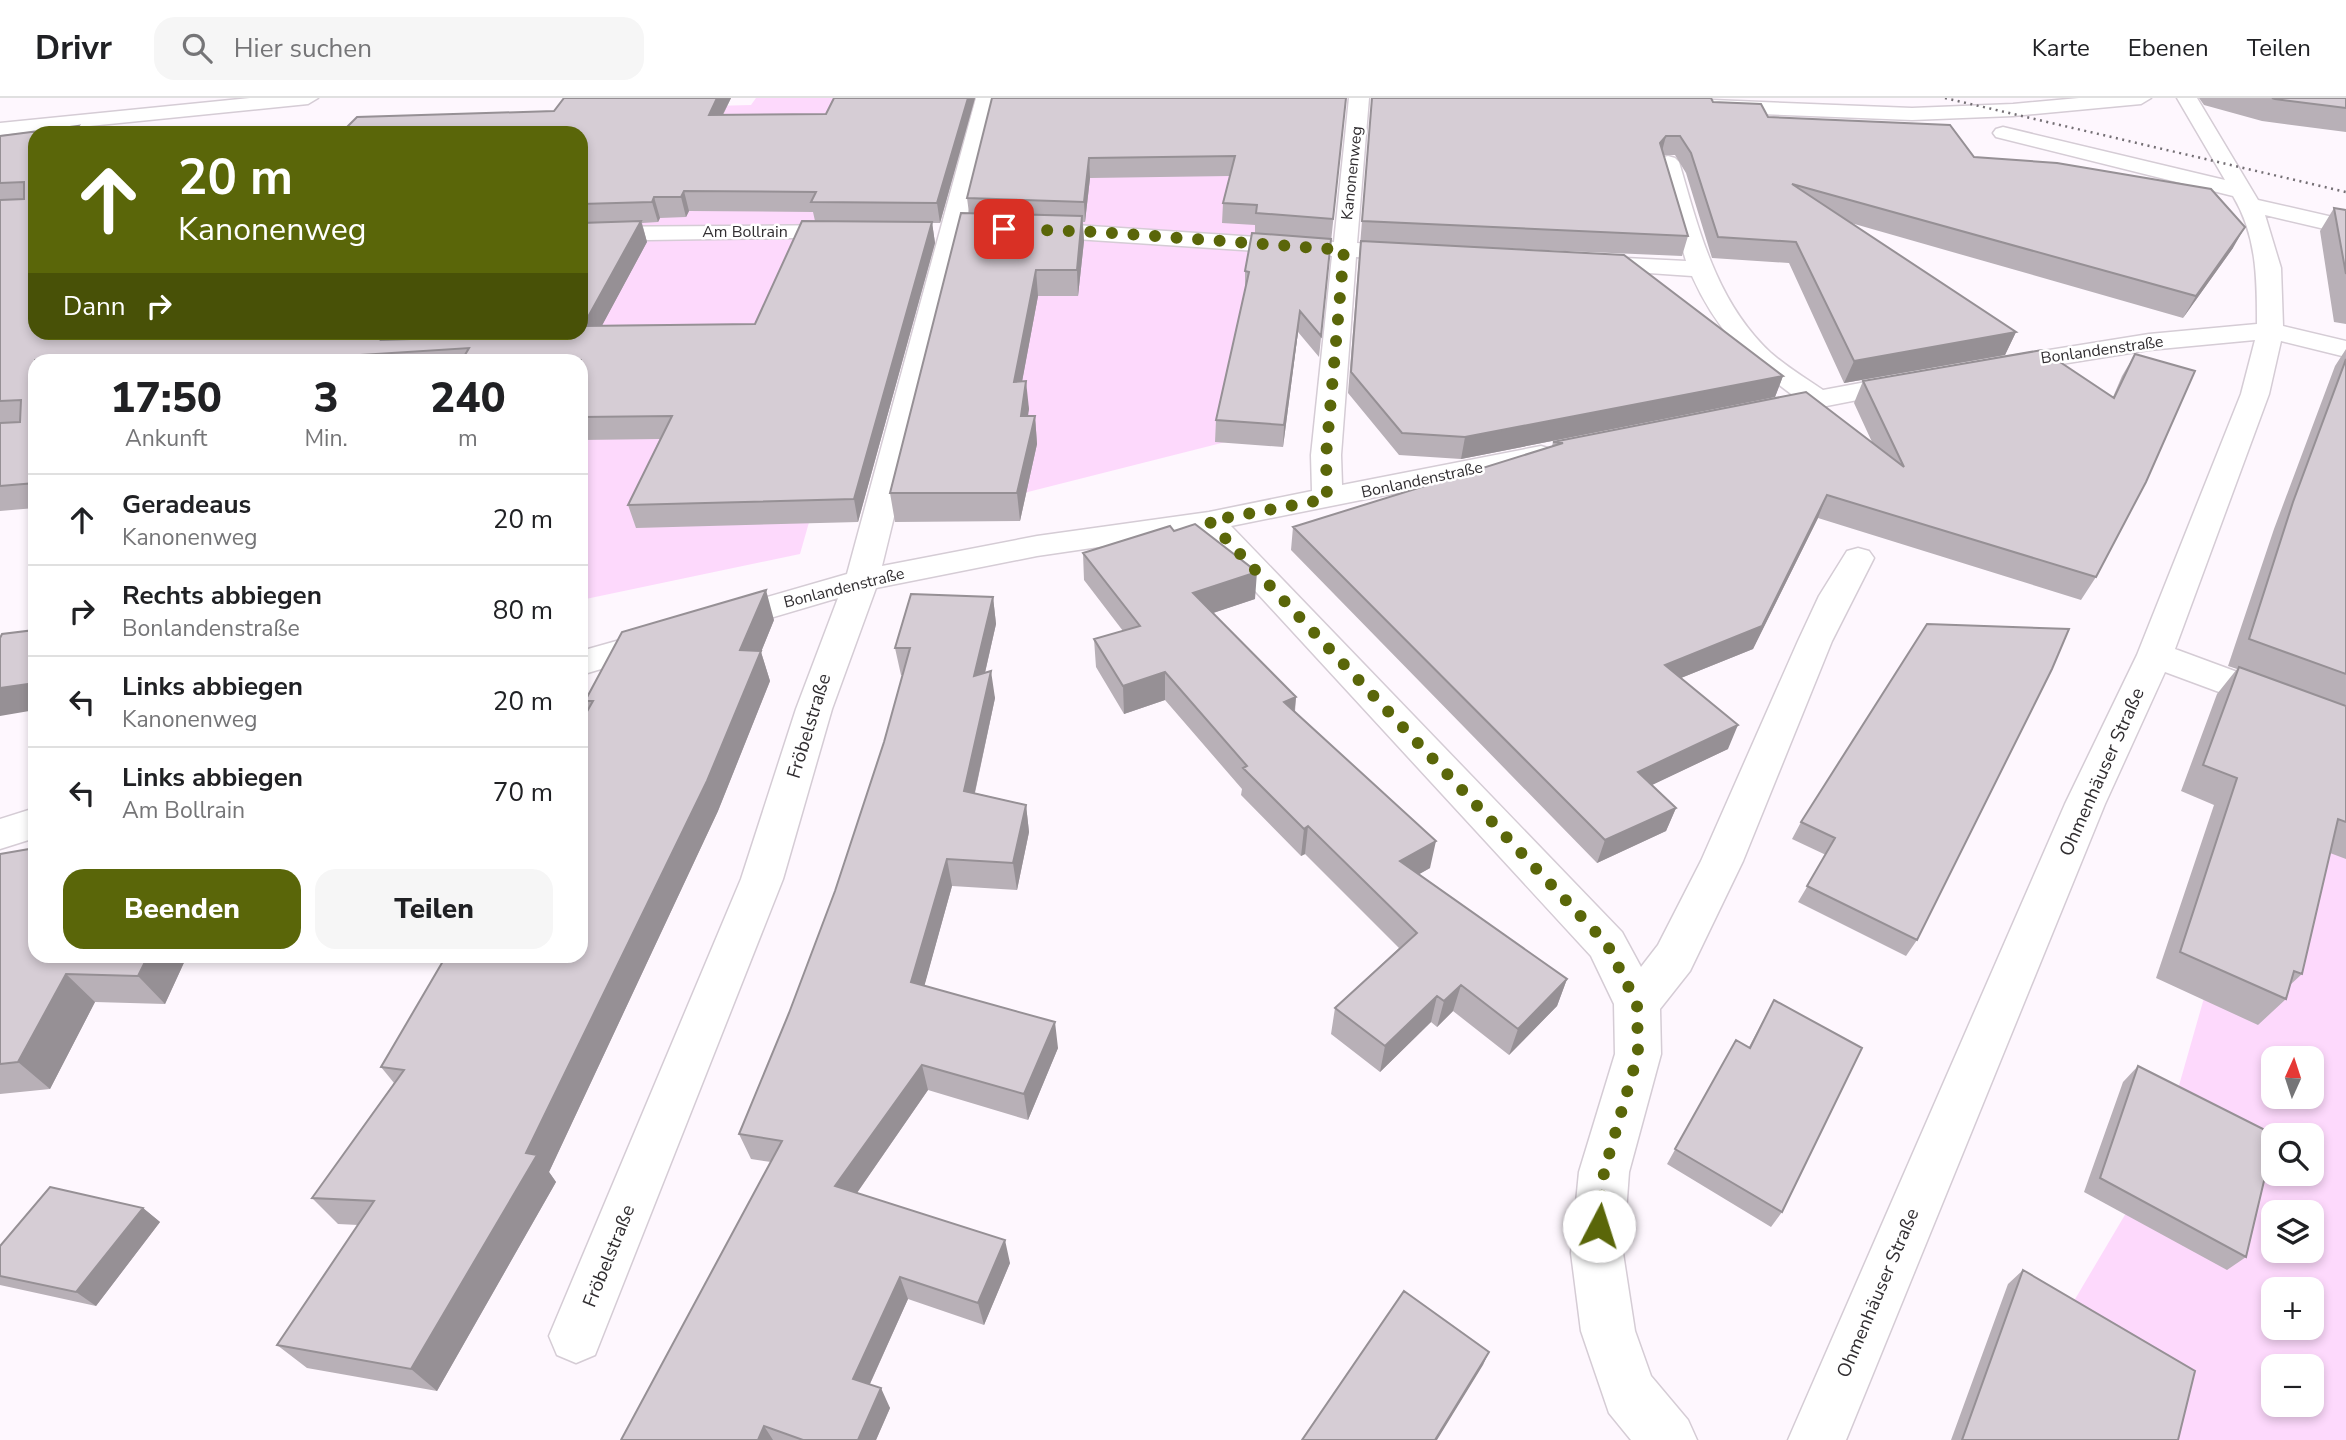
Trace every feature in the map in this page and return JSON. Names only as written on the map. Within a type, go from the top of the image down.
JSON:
[{"type":"street","points":[[30,126],[308,98]]},
{"type":"street","name":"Fröbelstraße","points":[[576,1336],[762,879],[825,675],[862,580],[986,98]]},
{"type":"street","name":"Kanonenweg","points":[[1327,499],[1326,456],[1359,98]]},
{"type":"street","points":[[1690,105],[1912,114],[2013,110],[2141,98]]},
{"type":"street","name":"Ohmenhäuser Straße","points":[[1817,1440],[2085,804],[2155,655],[2255,394],[2270,331],[2269,268],[2262,236],[2246,198],[2187,98]]},
{"type":"street","points":[[0,129],[28,126]]},
{"type":"street","points":[[2003,133],[2346,227]]},
{"type":"street","points":[[1668,162],[1699,269],[1730,324],[1761,358],[1817,399]]},
{"type":"street","points":[[1004,229],[1099,232],[1438,255]]},
{"type":"street","name":"Am Bollrain","points":[[588,234],[870,232]]},
{"type":"street","points":[[1561,261],[1699,269]]},
{"type":"street","name":"Bonlandenstraße","points":[[1736,416],[1953,374],[2149,342],[2270,331],[2346,349]]},
{"type":"street","name":"Bonlandenstraße","points":[[588,661],[862,580],[1037,547],[1209,521],[1573,449]]},
{"type":"street","points":[[1209,521],[1607,944],[1637,1004],[1638,1054],[1604,1172],[1597,1254],[1608,1331],[1629,1393],[1668,1440]]},
{"type":"street","points":[[1637,1004],[1674,958],[1722,861],[1815,641],[1858,558]]},
{"type":"street","points":[[2155,655],[2346,726]]},
{"type":"street","points":[[0,834],[28,825]]},
{"type":"shaded area","points":[[756,98],[933,98],[885,255],[800,554],[588,599],[588,354],[535,354],[564,340],[588,340],[588,315],[675,107],[751,105]]},
{"type":"shaded area","points":[[1031,99],[1309,112],[1261,433],[945,513]]},
{"type":"shaded area","points":[[2346,811],[2346,1440],[2045,1440],[2026,1382],[2158,1159],[2220,942]]},
{"type":"building","points":[[564,98],[717,98],[709,115],[826,114],[834,98],[968,98],[937,203],[811,202],[816,192],[684,191],[681,197],[654,197],[652,202],[588,204],[588,126],[348,126],[357,117],[554,111]]},
{"type":"building","points":[[992,98],[1346,98],[1333,219],[1256,213],[1257,205],[1223,203],[1235,156],[1089,158],[1084,202],[967,198]]},
{"type":"building","points":[[1372,98],[1711,98],[1713,102],[1761,104],[1768,117],[1950,125],[1974,157],[2057,163],[2211,189],[2245,227],[2196,296],[1792,184],[2016,332],[1854,361],[1796,242],[1718,237],[1691,153],[1680,136],[1666,136],[1660,143],[1688,236],[1362,221]]},
{"type":"building","points":[[2272,98],[2346,98],[2346,108],[2275,99]]},
{"type":"building","points":[[28,132],[28,340],[588,340],[588,326],[755,324],[802,221],[932,222],[854,499],[628,505],[672,416],[588,417],[588,354],[466,354],[469,348],[376,354],[28,354],[28,484],[0,486],[0,423],[20,422],[21,400],[0,401],[0,200],[24,199],[24,182],[0,183],[0,136]]},
{"type":"building","points":[[2334,208],[2346,210],[2346,274]]},
{"type":"building","points":[[961,213],[1082,216],[1077,270],[1036,270],[1014,382],[1026,381],[1021,416],[1035,416],[1017,493],[890,493]]},
{"type":"building","points":[[641,221],[588,317],[588,223]]},
{"type":"building","points":[[1252,233],[1331,239],[1321,336],[1300,311],[1284,425],[1216,420],[1249,272],[1245,271]]},
{"type":"building","points":[[1361,241],[1624,255],[1783,376],[1465,437],[1402,433],[1351,372]]},
{"type":"building","points":[[2042,350],[2114,398],[2135,354],[2195,371],[2146,482],[2096,577],[1827,495],[1762,626],[1665,665],[1738,725],[1638,772],[1676,808],[1605,840],[1293,527],[1563,443],[1553,442],[1806,392],[1904,467],[1863,381]]},
{"type":"building","points":[[2346,359],[2346,674],[2249,639],[2293,502]]},
{"type":"building","points":[[1195,524],[1257,572],[1193,593],[1296,697],[1284,702],[1436,841],[1400,861],[1567,979],[1518,1029],[1461,985],[1444,1001],[1437,996],[1385,1046],[1335,1008],[1417,933],[1308,826],[1304,829],[1243,768],[1247,766],[1165,672],[1123,686],[1094,639],[1140,626],[1083,553],[1170,526],[1174,531]]},
{"type":"building","points":[[766,590],[740,650],[761,651],[707,781],[526,1153],[537,1155],[411,1369],[277,1345],[374,1201],[312,1198],[404,1070],[381,1067],[442,963],[588,963],[588,710],[593,701],[588,701],[588,695],[622,632]]},
{"type":"building","points":[[911,594],[993,597],[974,676],[991,671],[964,791],[1026,805],[1013,863],[947,859],[911,982],[1055,1022],[1024,1094],[922,1065],[835,1186],[1005,1240],[978,1303],[900,1277],[853,1379],[881,1388],[858,1440],[803,1440],[764,1426],[758,1440],[621,1440],[782,1141],[739,1134],[835,891],[884,742],[910,648],[895,648]]},
{"type":"building","points":[[1927,624],[2069,629],[2052,669],[1917,940],[1807,886],[1835,838],[1801,822]]},
{"type":"building","points":[[28,631],[28,684],[0,688],[2,634]]},
{"type":"building","points":[[2239,667],[2346,706],[2346,822],[2338,819],[2302,974],[2294,971],[2286,999],[2180,952],[2237,778],[2203,765]]},
{"type":"building","points":[[28,849],[28,963],[144,963],[138,976],[66,974],[18,1062],[0,1064],[0,854]]},
{"type":"building","points":[[1774,1000],[1862,1048],[1782,1212],[1675,1149],[1736,1040],[1750,1048]]},
{"type":"building","points":[[2138,1066],[2261,1128],[2263,1186],[2246,1257],[2100,1178]]},
{"type":"building","points":[[50,1187],[143,1208],[76,1292],[0,1276],[0,1246]]},
{"type":"building","points":[[2023,1270],[2195,1371],[2178,1440],[1962,1440]]},
{"type":"building","points":[[1404,1291],[1489,1352],[1435,1440],[1302,1440]]},
{"type":"railway","points":[[1945,98],[2346,192]]},
{"type":"route","points":[[1004,229],[1099,232],[1344,250],[1326,456],[1327,499],[1209,521],[1607,944],[1637,1004],[1638,1054],[1620,1107],[1604,1172],[1599,1226]]}]
